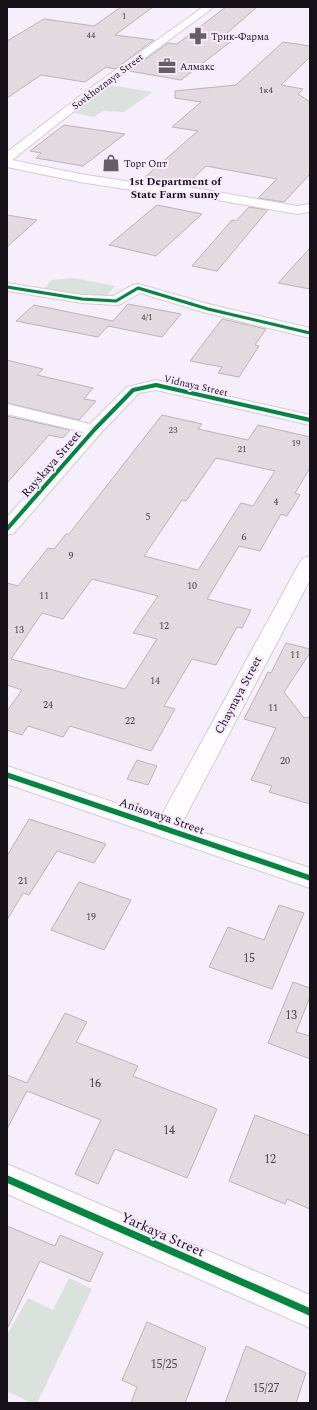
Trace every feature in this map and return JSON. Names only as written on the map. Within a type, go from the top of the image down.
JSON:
[{"type":"street","name":"Sovkhoznaya Street","points":[[7,158],[93,91],[209,7]]},
{"type":"street","points":[[7,163],[80,178],[138,187],[188,191],[297,210],[310,208]]},
{"type":"street","points":[[7,287],[82,299],[116,301],[138,288],[208,309],[310,333]]},
{"type":"street","name":"Vidnaya Street","points":[[94,430],[133,390],[156,385],[310,420]]},
{"type":"street","points":[[7,410],[94,430]]},
{"type":"street","name":"Rayskaya Street","points":[[7,529],[94,430]]},
{"type":"street","name":"Chaynaya Street","points":[[167,828],[310,562]]},
{"type":"street","name":"Anisovaya Street","points":[[7,775],[167,828],[310,878]]},
{"type":"street","name":"Yarkaya Street","points":[[7,1179],[310,1312]]},
{"type":"shaded area","points":[[110,85],[152,92],[124,112],[103,111],[94,117],[70,112]]},
{"type":"shaded area","points":[[73,278],[115,286],[106,296],[86,297],[43,289],[52,280]]},
{"type":"shaded area","points":[[69,1278],[92,1289],[37,1403],[31,1403],[7,1391],[7,1335],[28,1298],[53,1310]]},
{"type":"building","points":[[121,7],[153,7],[115,35],[154,40],[115,69],[106,67],[85,82],[41,75],[7,98],[7,41],[44,19],[94,26]]},
{"type":"building","points":[[226,7],[257,7],[226,34],[238,36],[181,80],[129,71],[168,43],[177,44]]},
{"type":"building","points":[[283,42],[310,46],[310,57],[281,85],[303,89],[298,94],[310,102],[310,174],[284,202],[258,198],[277,179],[206,166],[186,185],[145,177],[198,131],[172,127],[201,102],[175,98],[175,91],[236,85]]},
{"type":"building","points":[[64,125],[125,134],[83,166],[36,158],[41,153],[30,151]]},
{"type":"building","points":[[157,205],[202,214],[156,256],[109,245]]},
{"type":"building","points":[[249,207],[268,210],[217,271],[192,266],[232,220],[236,221]]},
{"type":"building","points":[[7,215],[37,220],[7,247]]},
{"type":"building","points":[[310,248],[310,289],[278,283]]},
{"type":"building","points":[[128,304],[181,314],[162,337],[108,326],[98,337],[16,321],[34,305],[113,321]]},
{"type":"building","points":[[222,319],[266,329],[255,345],[259,346],[239,377],[218,373],[222,367],[190,361]]},
{"type":"building","points":[[7,360],[43,369],[37,375],[93,388],[84,399],[96,401],[79,420],[7,403]]},
{"type":"building","points":[[162,415],[202,424],[198,429],[248,440],[258,425],[310,437],[310,468],[295,493],[300,495],[287,516],[281,514],[260,551],[239,546],[207,599],[251,610],[242,628],[237,627],[216,665],[192,659],[164,706],[175,709],[151,751],[70,726],[63,737],[28,726],[22,735],[7,730],[7,711],[22,690],[7,685],[7,583],[18,586],[48,548],[54,549],[66,534],[69,534]],"holes":[[[216,458],[275,471],[253,506],[241,503],[198,570],[144,556],[182,500],[186,501]],[[92,579],[158,596],[133,633],[157,639],[125,689],[11,659],[42,613],[63,619]]]},
{"type":"building","points":[[7,416],[70,430],[63,438],[49,435],[7,483]]},
{"type":"building","points":[[286,643],[310,649],[310,653],[284,692],[304,718],[310,717],[310,804],[269,792],[272,786],[251,780],[276,728],[244,719],[268,672],[271,673]]},
{"type":"building","points":[[137,760],[157,766],[148,785],[127,779]]},
{"type":"building","points":[[29,819],[106,844],[94,863],[57,851],[29,895],[23,893],[7,920],[7,856]]},
{"type":"building","points":[[79,882],[131,900],[104,950],[51,930]]},
{"type":"building","points":[[279,905],[304,913],[272,989],[209,967],[228,927],[264,940]]},
{"type":"building","points":[[293,982],[310,988],[310,997],[296,1032],[310,1036],[310,1059],[268,1043]]},
{"type":"building","points":[[65,1013],[87,1022],[76,1042],[138,1066],[133,1076],[217,1109],[187,1178],[115,1149],[98,1184],[75,1174],[101,1120],[27,1091],[7,1129],[7,1075],[27,1083]]},
{"type":"building","points":[[255,1115],[310,1136],[310,1209],[287,1199],[285,1204],[229,1181]]},
{"type":"building","points":[[7,1226],[55,1246],[60,1235],[103,1253],[90,1282],[40,1261],[7,1329]]},
{"type":"building","points":[[147,1322],[206,1348],[185,1403],[131,1403],[137,1387],[122,1380]]},
{"type":"building","points":[[246,1346],[306,1373],[296,1403],[225,1403]]},
{"type":"cycle path","points":[[7,287],[82,299],[116,301],[138,288],[208,309],[310,333]]},
{"type":"cycle path","points":[[7,529],[94,430],[133,390],[156,385],[310,420]]},
{"type":"cycle path","points":[[7,775],[310,878]]},
{"type":"cycle path","points":[[7,1179],[310,1312]]},
{"type":"place","name":"Трик-Фарма","points":[[198,36]]},
{"type":"place","name":"Алмакс","points":[[167,66]]},
{"type":"place","name":"Торг Опт","points":[[111,163]]},
{"type":"district","name":"1st Department of State Farm sunny","points":[[175,187]]}]
